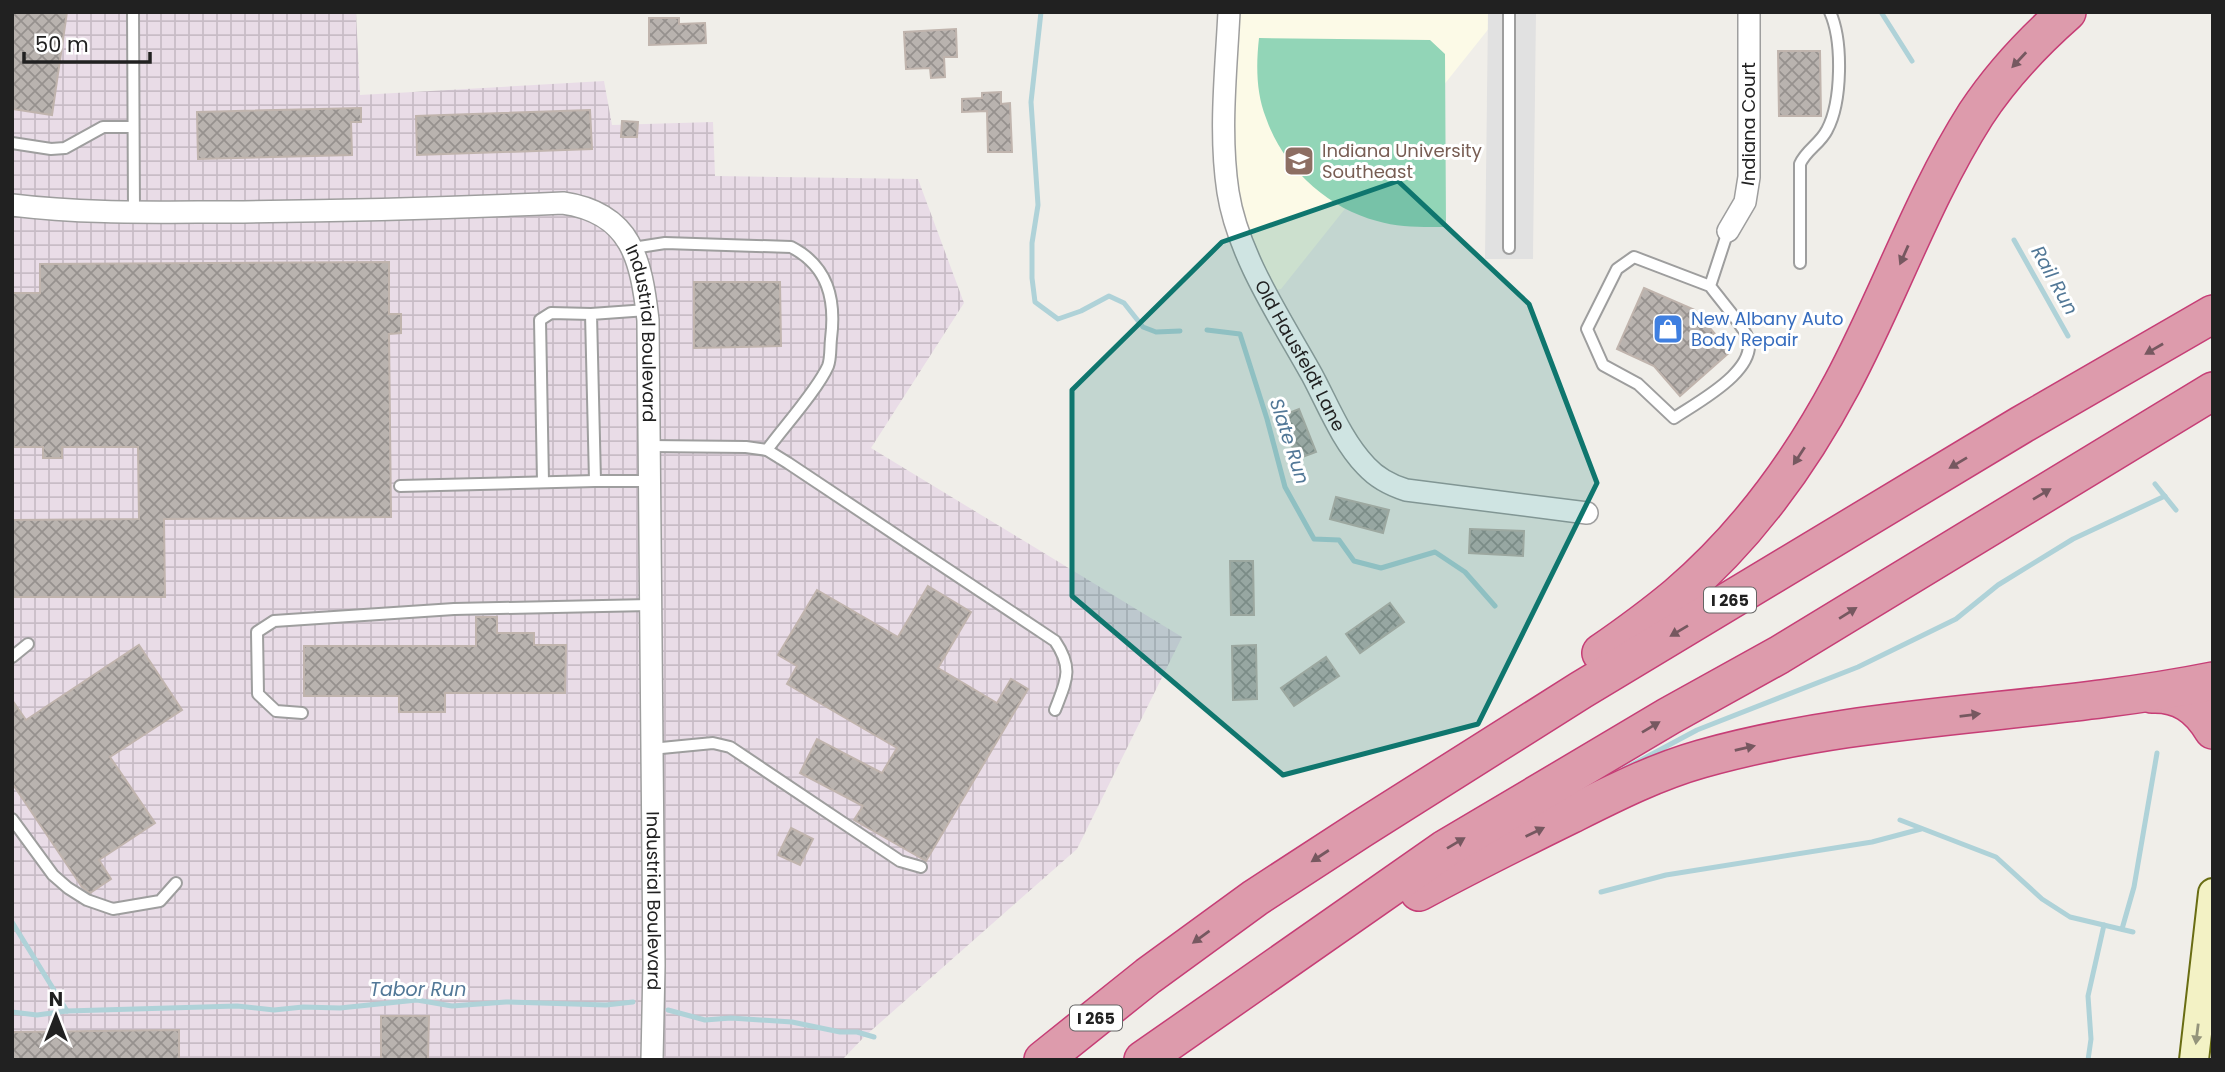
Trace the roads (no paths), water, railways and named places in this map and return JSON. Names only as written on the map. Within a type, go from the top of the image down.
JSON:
[{"type":"highway","points":[[1362,829],[1678,595],[1754,517],[1794,464],[1842,384],[1952,154],[1977,113],[2004,76],[2067,12]]},
{"type":"highway","name":"I 265","points":[[1044,1060],[1148,976],[1255,898],[1362,829],[1581,690],[2009,432],[2213,314]]},
{"type":"highway","points":[[1148,1056],[1445,849],[1669,716],[1779,655],[2213,391]]},
{"type":"highway","points":[[2137,695],[2213,681]]},
{"type":"highway","points":[[1258,978],[1489,855],[1609,795],[1699,760],[1790,738],[2137,695],[2161,694],[2180,698],[2203,713],[2213,730]]},
{"type":"main road","points":[[2194,1060],[2213,893]]},
{"type":"street","name":"Old Hausfeldt Lane","points":[[1229,12],[1224,148],[1233,217],[1250,260],[1345,435],[1364,464],[1390,485],[1415,492],[1587,513]]},
{"type":"street","name":"Indiana Court","points":[[1728,232],[1745,202],[1749,177],[1749,12]]},
{"type":"street","name":"Industrial Boulevard","points":[[12,205],[62,211],[134,212],[563,204],[583,206],[601,214],[616,226],[637,256],[647,310],[654,965],[652,1060]]},
{"type":"lane","points":[[133,12],[134,212]]},
{"type":"lane","points":[[1509,248],[1510,12]]},
{"type":"lane","points":[[1800,263],[1800,164],[1804,155],[1820,142],[1827,131],[1832,119],[1838,82],[1838,39],[1830,12]]},
{"type":"lane","points":[[12,143],[51,149],[65,148],[103,127],[134,127]]},
{"type":"lane","points":[[1710,286],[1728,232]]},
{"type":"lane","points":[[632,248],[665,243],[790,247],[803,253],[816,266],[827,285],[834,308],[828,365],[767,450]]},
{"type":"lane","points":[[1634,257],[1710,286],[1748,337],[1747,359],[1735,375],[1674,418],[1637,384],[1603,365],[1587,329],[1617,269],[1634,257]]},
{"type":"lane","points":[[543,482],[540,320],[551,313],[591,314],[647,310]]},
{"type":"lane","points":[[591,314],[595,481]]},
{"type":"lane","points":[[649,446],[767,450],[1055,641],[1064,654],[1068,674],[1055,710]]},
{"type":"lane","points":[[400,486],[649,481]]},
{"type":"lane","points":[[302,713],[276,711],[258,694],[257,632],[274,621],[454,609],[650,605]]},
{"type":"lane","points":[[12,657],[28,644]]},
{"type":"lane","points":[[651,749],[713,743],[730,747],[900,861],[921,867]]},
{"type":"lane","points":[[12,819],[54,875],[87,900],[113,909],[160,901],[176,883]]},
{"type":"waterway","name":"Slate Run","points":[[1041,12],[1031,102],[1038,205],[1032,243],[1035,302],[1058,319],[1081,311],[1109,296],[1124,303],[1143,327],[1156,332],[1180,331]]},
{"type":"waterway","name":"Rail Run","points":[[1881,12],[1912,61]]},
{"type":"waterway","name":"Rail Run","points":[[2014,240],[2068,336]]},
{"type":"waterway","name":"Slate Run","points":[[1207,330],[1240,334],[1285,487],[1314,539],[1339,540],[1354,561],[1381,568],[1435,552],[1465,572],[1495,606]]},
{"type":"waterway","name":"Rail Run","points":[[2155,484],[2176,510]]},
{"type":"waterway","points":[[1624,769],[1697,730],[1858,667],[1956,619],[1998,585],[2073,539],[2165,496]]},
{"type":"waterway","points":[[2122,929],[2134,887],[2157,753]]},
{"type":"waterway","name":"Slate Run","points":[[1900,820],[1996,857],[2042,899],[2070,917],[2133,932]]},
{"type":"waterway","points":[[1601,892],[1666,875],[1872,842],[1921,829]]},
{"type":"waterway","points":[[12,922],[67,1011]]},
{"type":"waterway","name":"Tabor Run","points":[[2088,1060],[2091,1039],[2088,996],[2104,925]]},
{"type":"waterway","name":"Tabor Run","points":[[12,1012],[37,1015],[67,1011],[237,1006],[274,1010],[303,1007],[340,1008],[417,1000],[452,1006],[506,1002],[606,1005],[633,1002]]},
{"type":"waterway","name":"Tabor Run","points":[[668,1010],[705,1020],[731,1018],[792,1022],[874,1037]]},
{"type":"place","name":"Indiana University Southeast","points":[[1299,161]]},
{"type":"place","name":"New Albany Auto Body Repair","points":[[1668,329]]}]
